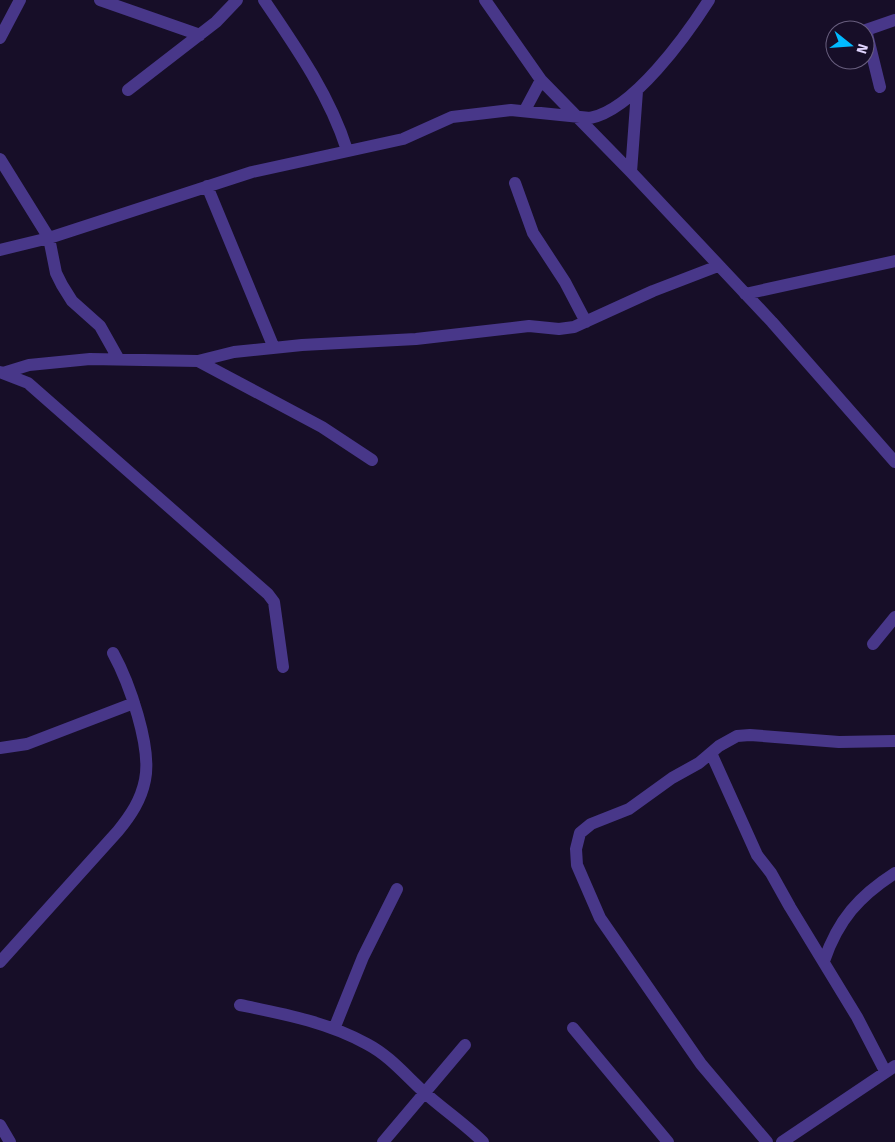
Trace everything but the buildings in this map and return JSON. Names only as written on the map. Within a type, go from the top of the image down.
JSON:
[{"type":"street","points":[[0,38],[20,0]]},
{"type":"street","points":[[100,0],[200,35]]},
{"type":"street","points":[[128,90],[200,35],[237,0]]},
{"type":"street","points":[[264,0],[294,43],[313,77],[339,126],[347,150]]},
{"type":"street","points":[[485,0],[540,80],[745,294],[895,462]]},
{"type":"street","points":[[0,250],[49,238],[207,186],[286,163],[403,139],[452,117],[495,111],[525,110],[590,118],[600,116],[610,112],[637,90],[679,42],[709,0]]},
{"type":"street","points":[[880,87],[866,30],[895,20]]},
{"type":"street","points":[[525,110],[540,80]]},
{"type":"street","points":[[630,172],[636,127],[637,90]]},
{"type":"street","points":[[0,159],[49,238],[56,273],[62,285],[72,301],[100,326],[118,358]]},
{"type":"street","points":[[515,183],[533,233],[565,282],[586,322]]},
{"type":"street","points":[[207,186],[274,348]]},
{"type":"street","points":[[745,294],[895,260]]},
{"type":"street","points":[[1,372],[29,365],[118,358],[198,360],[234,352],[274,348],[416,339],[529,326],[559,329],[574,327],[652,291],[718,266]]},
{"type":"street","points":[[198,360],[322,427],[372,460]]},
{"type":"street","points":[[1,372],[28,384],[268,594],[274,602],[283,667]]},
{"type":"street","points":[[873,644],[895,617]]},
{"type":"street","points":[[0,962],[132,813],[146,778],[141,730],[134,702],[113,653]]},
{"type":"street","points":[[0,748],[27,744],[134,702]]},
{"type":"street","points":[[767,1142],[701,1064],[600,918],[577,865],[576,849],[580,833],[591,824],[630,809],[737,736],[750,735],[839,742],[895,741]]},
{"type":"street","points":[[711,753],[757,855],[771,873],[890,1069],[782,1142]]},
{"type":"street","points":[[824,961],[832,938],[848,913],[871,889],[895,873]]},
{"type":"street","points":[[334,1029],[367,949],[398,888]]},
{"type":"street","points":[[240,1005],[296,1016],[334,1029],[368,1044],[392,1061],[483,1142]]},
{"type":"street","points":[[573,1028],[668,1142]]},
{"type":"street","points":[[383,1142],[465,1045]]},
{"type":"street","points":[[0,1125],[10,1142]]}]
